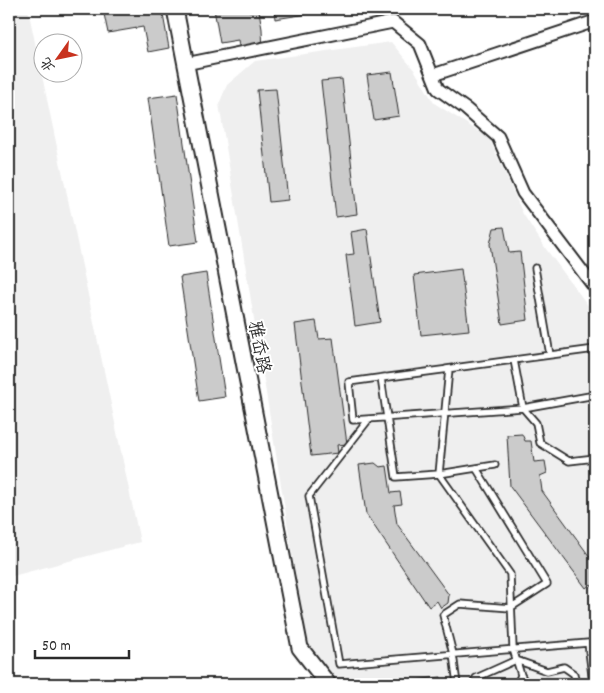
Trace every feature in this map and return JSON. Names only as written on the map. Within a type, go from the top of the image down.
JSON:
[{"type":"street","name":"雅岙路","points":[[175,9],[300,648],[328,684]]},
{"type":"street","points":[[433,76],[595,21]]},
{"type":"street","points":[[185,64],[393,22],[420,44],[438,89],[466,109],[498,137],[523,193],[595,288]]},
{"type":"lane","points":[[535,268],[550,355]]},
{"type":"lane","points":[[595,349],[349,382],[353,420],[523,408],[595,395]]},
{"type":"lane","points":[[514,360],[523,408],[536,423],[540,443],[569,461],[595,458]]},
{"type":"lane","points":[[449,368],[439,474],[510,574],[513,649],[526,684]]},
{"type":"lane","points":[[381,378],[396,477],[439,474],[495,465]]},
{"type":"lane","points":[[369,419],[309,496],[339,664],[595,642]]},
{"type":"lane","points":[[457,684],[453,654],[443,615],[460,604],[510,608],[547,584],[476,468]]},
{"type":"lane","points":[[588,644],[593,684]]},
{"type":"lane","points":[[473,684],[476,678],[516,660],[547,671],[564,667],[574,674],[576,684]]},
{"type":"lane","points":[[517,684],[522,675]]},
{"type":"shaded area","points":[[9,9],[28,9],[33,32],[32,82],[43,82],[140,542],[9,577]]},
{"type":"shaded area","points":[[391,42],[415,71],[434,103],[489,138],[523,214],[546,249],[595,315],[595,684],[336,684],[308,651],[219,104],[227,85],[255,61]]},
{"type":"building","points":[[134,9],[162,9],[169,48],[148,52],[143,27],[108,33],[104,14]]},
{"type":"building","points":[[214,9],[249,9],[250,12],[259,11],[263,54],[241,58],[238,40],[220,43]]},
{"type":"building","points":[[274,9],[307,9],[307,14],[275,19]]},
{"type":"building","points":[[392,72],[399,116],[374,120],[367,75]]},
{"type":"building","points":[[342,79],[357,214],[336,217],[321,81]]},
{"type":"building","points":[[276,89],[288,200],[269,202],[257,90]]},
{"type":"building","points":[[177,94],[198,242],[169,246],[148,98]]},
{"type":"building","points":[[504,227],[509,253],[520,252],[528,320],[502,324],[490,244],[494,228]]},
{"type":"building","points":[[367,229],[380,322],[355,326],[346,255],[354,254],[351,232]]},
{"type":"building","points":[[461,269],[469,330],[421,335],[414,275]]},
{"type":"building","points":[[206,273],[225,397],[199,401],[180,277]]},
{"type":"building","points":[[316,321],[319,339],[333,338],[347,444],[337,445],[338,453],[311,456],[295,324]]},
{"type":"building","points":[[522,434],[525,441],[531,441],[534,462],[545,461],[547,473],[540,476],[542,491],[595,564],[595,590],[591,584],[586,588],[510,486],[507,435]]},
{"type":"building","points":[[375,463],[380,467],[387,466],[391,493],[400,492],[402,504],[394,505],[397,524],[449,595],[448,603],[441,608],[437,601],[429,607],[366,514],[359,465]]},
{"type":"building","points":[[441,677],[441,684],[405,684],[405,681]]}]
